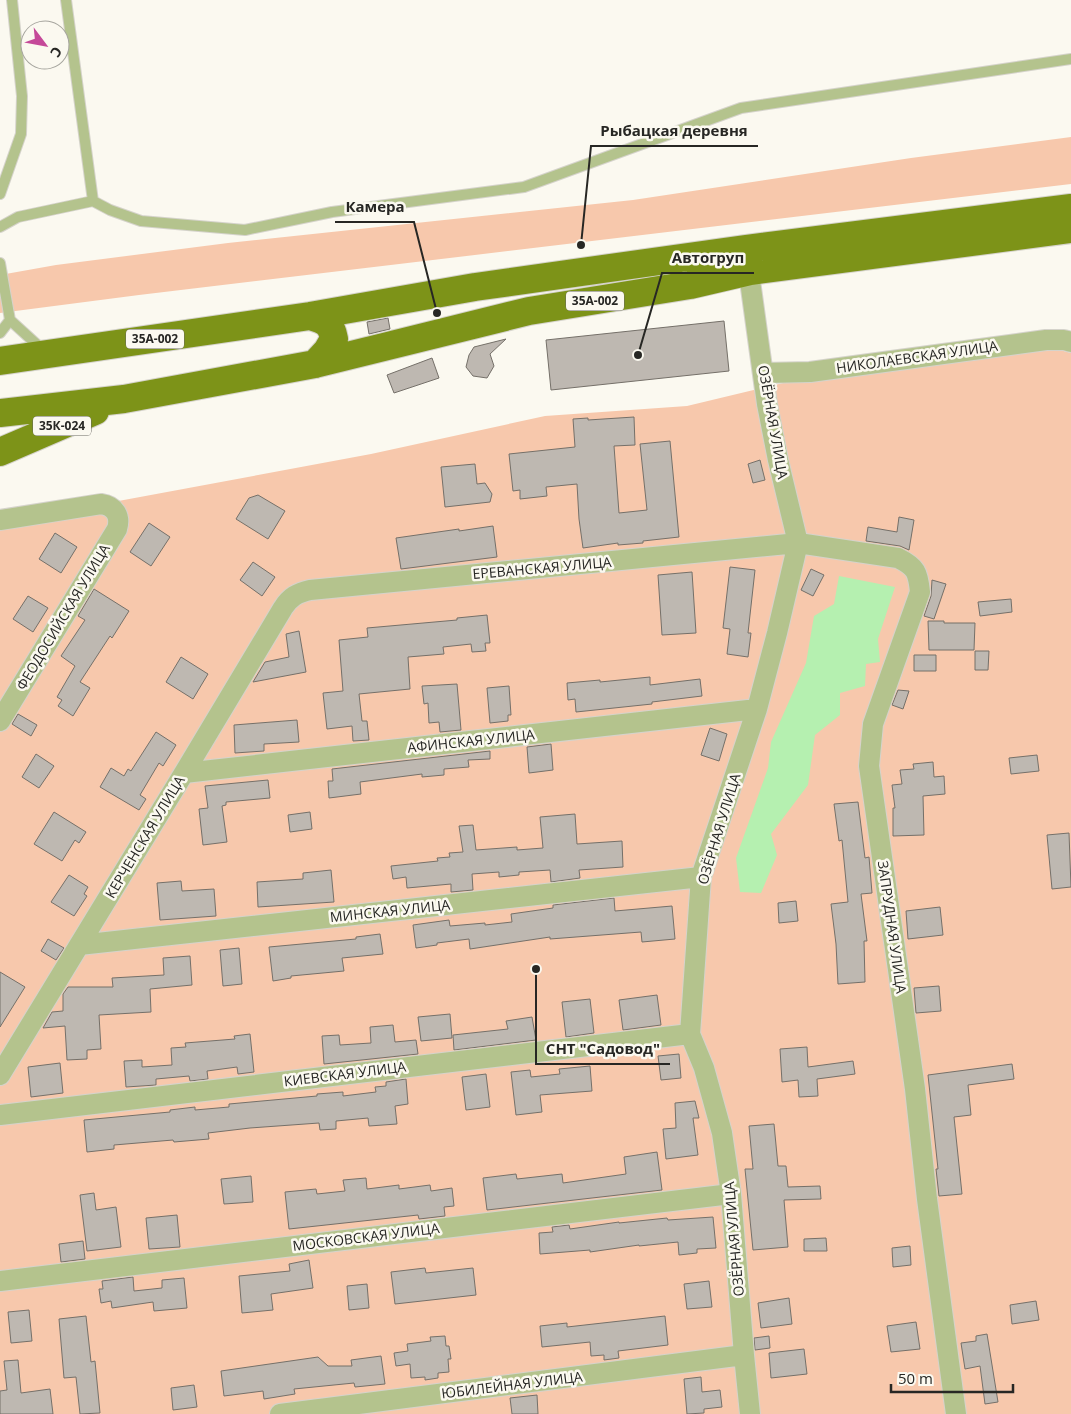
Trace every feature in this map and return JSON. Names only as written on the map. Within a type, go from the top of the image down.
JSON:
[{"type":"main road","name":"35А-002","points":[[0,413],[124,399],[314,364],[529,311],[690,285],[747,260],[1071,208]]},
{"type":"main road","name":"35А-002","points":[[0,361],[310,316],[475,287],[1071,230]]},
{"type":"main road","points":[[310,316],[324,321],[332,328],[334,339],[314,364]]},
{"type":"main road","name":"35К-024","points":[[0,452],[124,399]]},
{"type":"street","name":"ОЗЁРНАЯ УЛИЦА","points":[[747,260],[778,460],[798,543],[778,633],[757,709],[701,877],[690,1034],[704,1068],[722,1133],[731,1194],[750,1414]]},
{"type":"street","name":"НИКОЛАЕВСКАЯ УЛИЦА","points":[[763,373],[810,372],[1046,340],[1071,342]]},
{"type":"street","name":"ФЕОДОСИЙСКАЯ УЛИЦА","points":[[0,520],[102,504],[112,508],[119,517],[117,529],[0,721]]},
{"type":"street","name":"ЕРЕВАНСКАЯ УЛИЦА","points":[[290,599],[299,592],[310,590],[798,543]]},
{"type":"street","name":"ЗАПРУДНАЯ УЛИЦА","points":[[798,543],[898,558],[910,564],[917,572],[919,582],[920,592],[917,602],[873,724],[870,766],[914,1079],[927,1199],[956,1414]]},
{"type":"street","name":"КЕРЧЕНСКАЯ УЛИЦА","points":[[0,1075],[282,608],[290,599]]},
{"type":"street","name":"АФИНСКАЯ УЛИЦА","points":[[184,772],[757,709]]},
{"type":"street","name":"МИНСКАЯ УЛИЦА","points":[[79,945],[701,877]]},
{"type":"street","name":"КИЕВСКАЯ УЛИЦА","points":[[0,1115],[690,1034]]},
{"type":"street","name":"МОСКОВСКАЯ УЛИЦА","points":[[0,1280],[731,1194]]},
{"type":"street","name":"ЮБИЛЕЙНАЯ УЛИЦА","points":[[280,1414],[744,1355]]},
{"type":"lane","points":[[0,194],[21,134],[22,96],[12,0]]},
{"type":"lane","points":[[66,0],[93,200]]},
{"type":"lane","points":[[0,227],[18,217],[93,200],[110,210],[141,221],[245,230],[332,212],[524,187],[740,108],[1071,59]]},
{"type":"lane","points":[[0,263],[10,320],[49,355]]},
{"type":"lane","points":[[0,333],[10,320]]},
{"type":"shaded area","points":[[1071,137],[1071,184],[0,313],[0,275],[56,265],[228,243],[633,200],[911,158]]},
{"type":"shaded area","points":[[1029,350],[1060,350],[1071,353],[1071,1414],[0,1414],[0,523],[371,454],[545,416],[687,406],[783,383]]},
{"type":"shaded area","points":[[839,576],[895,587],[878,639],[880,662],[866,664],[865,686],[840,693],[840,715],[815,735],[808,785],[771,834],[777,855],[761,893],[740,892],[736,858],[768,768],[771,742],[806,663],[814,616],[834,604]]},
{"type":"building","points":[[388,318],[390,329],[369,334],[367,322]]},
{"type":"building","points":[[724,321],[729,371],[551,390],[546,340]]},
{"type":"building","points":[[506,339],[490,354],[494,366],[487,378],[473,376],[466,367],[469,355],[474,347]]},
{"type":"building","points":[[432,358],[439,378],[394,393],[387,375]]},
{"type":"building","points":[[634,417],[635,445],[614,446],[619,513],[647,510],[640,444],[670,441],[679,537],[643,541],[643,543],[618,545],[618,543],[583,548],[577,484],[546,487],[547,496],[520,499],[520,490],[513,491],[509,454],[575,447],[573,419]]},
{"type":"building","points":[[760,460],[765,480],[753,483],[748,464]]},
{"type":"building","points":[[475,464],[477,484],[485,483],[492,494],[490,502],[445,507],[441,467]]},
{"type":"building","points":[[258,495],[285,511],[268,539],[236,519],[249,498]]},
{"type":"building","points":[[899,517],[914,520],[909,550],[900,546],[866,541],[868,527],[897,532]]},
{"type":"building","points":[[149,523],[170,537],[151,566],[130,552]]},
{"type":"building","points":[[493,526],[497,557],[401,569],[396,538]]},
{"type":"building","points":[[55,533],[77,547],[61,573],[39,559]]},
{"type":"building","points":[[253,562],[275,577],[262,596],[240,580]]},
{"type":"building","points":[[730,567],[755,570],[748,633],[751,633],[748,657],[727,654],[730,629],[723,628]]},
{"type":"building","points":[[811,569],[824,575],[813,596],[801,590]]},
{"type":"building","points":[[692,572],[696,633],[662,635],[658,575]]},
{"type":"building","points":[[932,580],[946,584],[934,619],[924,616],[931,596]]},
{"type":"building","points":[[94,589],[129,611],[80,682],[90,688],[73,716],[58,706],[62,700],[57,697],[75,666],[61,656],[85,620],[78,616]]},
{"type":"building","points":[[28,596],[48,608],[33,632],[13,619]]},
{"type":"building","points":[[1011,599],[1012,612],[980,616],[978,602]]},
{"type":"building","points":[[487,615],[490,643],[485,643],[486,651],[472,652],[471,644],[443,647],[444,654],[408,657],[410,689],[359,694],[362,721],[367,721],[369,740],[353,741],[352,726],[327,729],[323,693],[343,691],[339,640],[368,637],[367,628],[457,620],[457,618]]},
{"type":"building","points":[[928,621],[975,623],[974,650],[929,650]]},
{"type":"building","points":[[299,631],[306,672],[253,682],[265,662],[289,657],[286,634]]},
{"type":"building","points":[[975,651],[989,651],[988,670],[975,670]]},
{"type":"building","points":[[914,655],[936,655],[936,671],[914,671]]},
{"type":"building","points":[[181,657],[208,674],[193,699],[166,682]]},
{"type":"building","points":[[650,677],[650,685],[700,679],[702,696],[652,702],[652,704],[576,712],[575,699],[568,700],[567,683]]},
{"type":"building","points":[[457,684],[461,730],[440,732],[439,722],[429,723],[428,703],[424,704],[422,686]]},
{"type":"building","points":[[509,686],[511,715],[508,715],[508,721],[490,723],[487,688]]},
{"type":"building","points":[[898,690],[909,691],[903,709],[892,705]]},
{"type":"building","points":[[18,714],[37,725],[31,736],[12,724]]},
{"type":"building","points":[[297,720],[299,742],[264,744],[264,751],[235,753],[234,725]]},
{"type":"building","points":[[710,728],[727,734],[719,761],[701,755]]},
{"type":"building","points":[[156,732],[176,745],[163,766],[159,763],[140,795],[146,799],[139,810],[100,787],[111,768],[124,776],[128,769],[131,771]]},
{"type":"building","points":[[551,744],[553,770],[529,773],[527,747]]},
{"type":"building","points":[[490,751],[490,759],[468,760],[469,767],[444,769],[444,775],[422,777],[422,774],[360,782],[361,794],[329,798],[328,781],[333,781],[332,769]]},
{"type":"building","points":[[36,754],[54,766],[39,788],[22,777]]},
{"type":"building","points":[[1037,755],[1039,771],[1011,774],[1009,758]]},
{"type":"building","points":[[933,762],[934,777],[944,776],[945,794],[923,796],[924,835],[893,836],[893,808],[895,808],[892,785],[902,784],[900,770],[914,769],[913,764]]},
{"type":"building","points":[[268,780],[270,798],[226,802],[226,805],[222,806],[227,842],[203,845],[199,809],[208,808],[205,786]]},
{"type":"building","points":[[858,802],[865,858],[869,857],[872,893],[861,894],[867,941],[864,941],[865,982],[838,984],[831,904],[848,902],[842,840],[839,841],[834,804]]},
{"type":"building","points":[[54,812],[86,832],[79,843],[75,840],[62,861],[34,844]]},
{"type":"building","points":[[310,812],[312,829],[290,832],[288,815]]},
{"type":"building","points":[[575,814],[577,844],[622,841],[623,867],[579,870],[580,878],[551,882],[550,870],[519,872],[519,875],[499,877],[499,872],[472,874],[473,890],[451,892],[451,884],[407,888],[406,877],[393,879],[391,866],[438,861],[437,858],[450,857],[449,853],[463,852],[459,826],[473,825],[476,850],[517,847],[517,850],[543,848],[540,817]]},
{"type":"building","points":[[1069,833],[1071,887],[1052,889],[1047,835]]},
{"type":"building","points":[[331,870],[334,902],[258,907],[257,882],[303,879],[303,873]]},
{"type":"building","points":[[69,875],[88,887],[84,894],[87,896],[74,916],[51,902]]},
{"type":"building","points":[[181,881],[182,891],[214,889],[216,916],[160,920],[157,883]]},
{"type":"building","points":[[614,898],[615,911],[672,906],[675,939],[642,942],[641,932],[550,939],[550,937],[470,949],[469,939],[416,948],[413,925],[449,920],[450,926],[512,922],[511,914],[553,908],[553,905]]},
{"type":"building","points":[[796,901],[798,921],[779,923],[778,903]]},
{"type":"building","points":[[940,907],[943,935],[908,939],[906,911]]},
{"type":"building","points":[[380,934],[383,954],[342,958],[344,971],[291,976],[291,978],[273,981],[269,947],[356,939],[356,937]]},
{"type":"building","points":[[48,939],[64,948],[56,960],[41,951]]},
{"type":"building","points":[[239,948],[242,984],[223,986],[220,950]]},
{"type":"building","points":[[190,956],[192,985],[150,989],[151,1012],[99,1015],[101,1049],[87,1050],[87,1059],[67,1060],[65,1026],[43,1028],[52,1012],[63,1011],[63,994],[68,987],[113,987],[112,978],[164,975],[163,958]]},
{"type":"building","points":[[0,972],[25,987],[0,1027]]},
{"type":"building","points":[[939,986],[941,1011],[916,1013],[914,988]]},
{"type":"building","points":[[657,995],[661,1025],[623,1030],[619,1000]]},
{"type":"building","points":[[590,999],[594,1033],[566,1037],[562,1002]]},
{"type":"building","points":[[450,1014],[452,1038],[421,1041],[418,1017]]},
{"type":"building","points":[[532,1017],[536,1040],[454,1050],[453,1035],[508,1029],[506,1021]]},
{"type":"building","points":[[393,1025],[395,1042],[416,1040],[418,1054],[324,1064],[322,1036],[339,1035],[340,1045],[371,1043],[370,1027]]},
{"type":"building","points":[[250,1034],[254,1072],[238,1074],[237,1067],[207,1071],[208,1079],[190,1081],[189,1076],[156,1079],[156,1085],[126,1087],[124,1061],[142,1060],[142,1067],[172,1065],[171,1048],[186,1047],[185,1043],[235,1039],[234,1036]]},
{"type":"building","points":[[807,1047],[808,1067],[853,1061],[855,1074],[817,1079],[818,1096],[799,1097],[798,1080],[782,1082],[780,1049]]},
{"type":"building","points":[[679,1054],[681,1078],[661,1080],[658,1056]]},
{"type":"building","points":[[60,1063],[63,1093],[31,1097],[28,1067]]},
{"type":"building","points":[[1012,1064],[1014,1079],[968,1085],[971,1115],[954,1117],[962,1194],[939,1196],[928,1075]]},
{"type":"building","points":[[590,1066],[592,1091],[540,1095],[542,1112],[516,1115],[511,1072],[530,1070],[531,1077],[560,1074],[559,1069]]},
{"type":"building","points":[[486,1074],[490,1107],[466,1110],[462,1077]]},
{"type":"building","points":[[406,1079],[408,1104],[395,1106],[397,1124],[369,1126],[368,1118],[336,1121],[336,1129],[320,1130],[319,1123],[250,1128],[208,1133],[209,1139],[114,1145],[114,1149],[87,1152],[84,1120],[170,1112],[170,1110],[195,1107],[195,1110],[229,1107],[229,1104],[317,1096],[317,1094],[343,1092],[343,1096],[376,1092],[375,1087],[386,1086],[386,1082]]},
{"type":"building","points":[[695,1101],[699,1118],[693,1118],[698,1155],[666,1159],[663,1129],[676,1128],[675,1103]]},
{"type":"building","points":[[774,1124],[778,1166],[786,1166],[788,1187],[820,1186],[821,1199],[784,1200],[788,1247],[753,1250],[745,1169],[753,1169],[749,1126]]},
{"type":"building","points":[[657,1152],[662,1190],[487,1210],[483,1178],[516,1174],[517,1179],[562,1174],[563,1183],[626,1174],[624,1157]]},
{"type":"building","points":[[251,1176],[253,1202],[224,1204],[221,1179]]},
{"type":"building","points":[[366,1178],[367,1189],[399,1185],[399,1189],[430,1185],[431,1191],[452,1188],[454,1206],[444,1207],[445,1216],[419,1219],[418,1215],[289,1229],[285,1192],[316,1189],[317,1194],[345,1191],[343,1180]]},
{"type":"building","points":[[94,1193],[96,1210],[116,1207],[121,1247],[87,1251],[80,1195]]},
{"type":"building","points":[[177,1215],[180,1247],[149,1249],[146,1218]]},
{"type":"building","points":[[713,1217],[716,1248],[697,1249],[697,1253],[679,1255],[678,1242],[590,1252],[590,1250],[540,1254],[539,1233],[553,1232],[552,1227],[569,1225],[570,1229],[619,1222]]},
{"type":"building","points":[[826,1238],[827,1251],[804,1251],[804,1239]]},
{"type":"building","points":[[83,1241],[85,1259],[61,1262],[59,1244]]},
{"type":"building","points":[[910,1246],[911,1265],[893,1267],[892,1248]]},
{"type":"building","points":[[309,1260],[313,1288],[271,1294],[273,1310],[242,1313],[239,1276],[290,1271],[289,1264]]},
{"type":"building","points":[[425,1268],[426,1273],[473,1268],[476,1295],[395,1304],[391,1272]]},
{"type":"building","points":[[133,1277],[134,1291],[162,1288],[162,1280],[184,1278],[187,1308],[154,1311],[153,1302],[112,1308],[111,1301],[101,1303],[99,1289],[103,1289],[102,1281]]},
{"type":"building","points":[[709,1281],[712,1307],[687,1309],[684,1284]]},
{"type":"building","points":[[367,1284],[369,1308],[349,1310],[347,1286]]},
{"type":"building","points":[[789,1298],[792,1324],[761,1328],[758,1303]]},
{"type":"building","points":[[1036,1301],[1039,1320],[1012,1324],[1010,1305]]},
{"type":"building","points":[[29,1310],[32,1341],[11,1343],[8,1312]]},
{"type":"building","points":[[86,1316],[91,1362],[95,1361],[100,1413],[80,1414],[76,1377],[64,1378],[59,1319]]},
{"type":"building","points":[[665,1316],[668,1345],[618,1351],[619,1358],[604,1360],[604,1355],[591,1356],[590,1342],[542,1347],[540,1326],[567,1323],[567,1327]]},
{"type":"building","points":[[916,1322],[920,1349],[891,1352],[887,1326]]},
{"type":"building","points":[[987,1334],[998,1402],[985,1404],[980,1366],[965,1369],[961,1343],[976,1341],[976,1336]]},
{"type":"building","points":[[445,1336],[446,1346],[449,1346],[451,1359],[448,1359],[449,1372],[438,1373],[438,1378],[425,1380],[425,1377],[411,1378],[410,1364],[396,1366],[394,1353],[408,1351],[407,1344],[431,1341],[430,1337]]},
{"type":"building","points":[[769,1336],[770,1348],[755,1350],[754,1338]]},
{"type":"building","points":[[804,1349],[807,1374],[771,1378],[769,1353]]},
{"type":"building","points":[[381,1356],[385,1384],[355,1387],[354,1383],[294,1389],[295,1394],[264,1399],[263,1391],[224,1396],[221,1371],[318,1357],[328,1366],[352,1366],[351,1360]]},
{"type":"building","points":[[18,1360],[21,1393],[50,1389],[53,1414],[0,1414],[0,1391],[7,1390],[4,1361]]},
{"type":"building","points":[[701,1377],[702,1392],[720,1390],[722,1407],[704,1409],[704,1413],[687,1414],[684,1379]]},
{"type":"building","points":[[194,1385],[197,1407],[173,1410],[171,1388]]},
{"type":"building","points":[[537,1395],[538,1414],[512,1414],[510,1398]]},
{"type":"place","name":"Рыбацкая деревня","points":[[581,245]]},
{"type":"place","name":"Камера","points":[[437,313]]},
{"type":"place","name":"Автогруп","points":[[638,355]]},
{"type":"place","name":"СНТ \"Садовод\"","points":[[536,969]]}]
